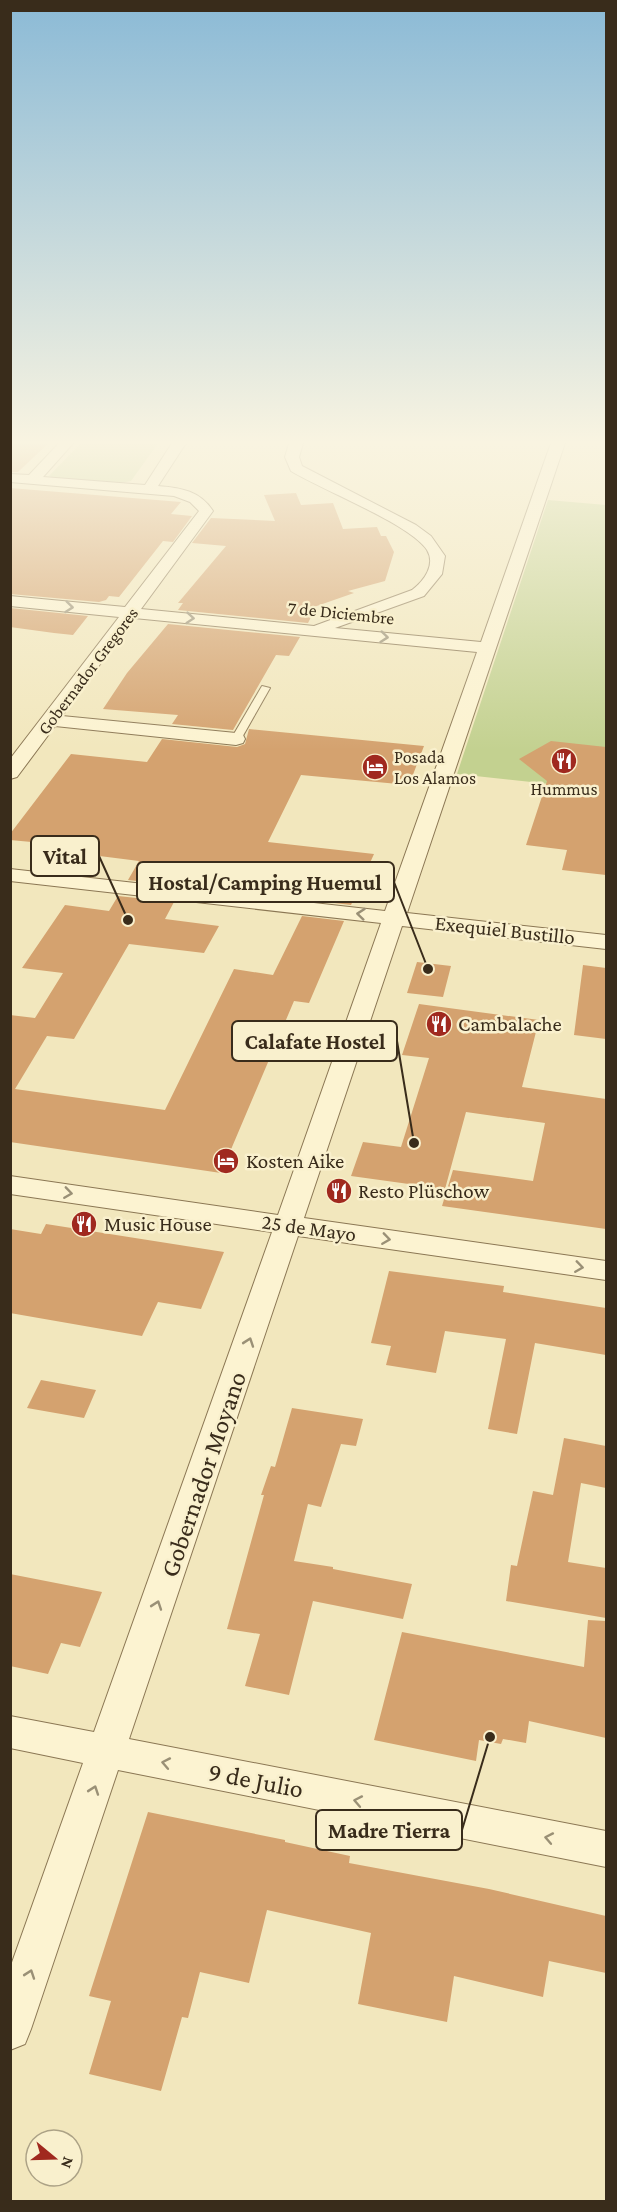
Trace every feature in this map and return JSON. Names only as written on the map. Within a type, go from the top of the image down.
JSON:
[{"type":"street","name":"Gobernador Gregores","points":[[10,773],[182,543]]},
{"type":"street","points":[[312,630],[417,593],[434,576],[437,557],[429,543]]},
{"type":"street","name":"Gobernador Moyano","points":[[10,2029],[524,543]]},
{"type":"street","name":"7 de Diciembre","points":[[10,601],[489,648]]},
{"type":"street","points":[[50,720],[236,739]]},
{"type":"street","name":"Exequiel Bustillo","points":[[10,874],[606,942]]},
{"type":"street","name":"25 de Mayo","points":[[10,1185],[606,1271]]},
{"type":"street","name":"9 de Julio","points":[[10,1732],[606,1850]]},
{"type":"lane","points":[[236,739],[265,688]]},
{"type":"green space","points":[[534,543],[606,543],[606,790],[457,774]]},
{"type":"building","points":[[10,543],[161,543],[119,597],[109,596],[106,600],[99,602],[10,594]]},
{"type":"building","points":[[195,543],[390,543],[394,552],[385,581],[348,591],[354,593],[311,608],[313,613],[308,623],[178,610],[183,603],[178,603],[226,546]]},
{"type":"building","points":[[10,608],[88,616],[73,635],[10,627]]},
{"type":"building","points":[[168,624],[300,637],[289,656],[276,655],[233,730],[172,724],[178,715],[103,709],[127,673]]},
{"type":"building","points":[[249,729],[424,746],[409,785],[301,775],[268,842],[374,854],[351,905],[310,900],[317,885],[190,871],[182,886],[128,880],[139,861],[60,851],[64,845],[10,840],[10,834],[71,754],[147,762],[162,739],[237,747],[245,744]]},
{"type":"building","points":[[551,741],[606,747],[606,875],[562,870],[567,850],[526,845],[547,781],[519,759]]},
{"type":"building","points":[[118,896],[174,902],[165,919],[219,926],[204,953],[129,944],[74,1039],[47,1036],[15,1089],[165,1110],[234,969],[273,975],[302,916],[344,921],[309,1003],[294,1001],[221,1173],[10,1142],[10,1015],[35,1018],[63,973],[22,968],[65,905],[109,911]]},
{"type":"building","points":[[417,962],[451,966],[443,997],[407,993]]},
{"type":"building","points":[[583,965],[606,968],[606,1039],[574,1035]]},
{"type":"building","points":[[419,1004],[539,1020],[522,1087],[606,1099],[606,1229],[442,1206],[453,1170],[533,1181],[545,1123],[466,1112],[445,1189],[351,1176],[363,1142],[401,1147],[429,1058],[402,1055]]},
{"type":"building","points":[[46,1224],[224,1252],[201,1309],[158,1302],[142,1336],[10,1313],[10,1229],[41,1234]]},
{"type":"building","points":[[389,1271],[504,1286],[503,1292],[606,1308],[606,1355],[535,1343],[517,1434],[488,1429],[506,1339],[445,1331],[436,1373],[386,1365],[391,1346],[371,1343]]},
{"type":"building","points":[[41,1380],[96,1390],[84,1418],[27,1408]]},
{"type":"building","points":[[292,1408],[363,1419],[356,1446],[341,1444],[321,1507],[308,1504],[294,1561],[412,1584],[403,1619],[313,1601],[289,1695],[245,1686],[260,1634],[227,1629],[264,1495],[261,1495],[271,1466],[275,1467]]},
{"type":"building","points":[[564,1438],[606,1446],[606,1488],[581,1483],[568,1562],[606,1568],[606,1618],[506,1601],[511,1565],[517,1566],[533,1491],[553,1495]]},
{"type":"building","points":[[10,1574],[102,1592],[80,1647],[61,1643],[48,1674],[10,1666]]},
{"type":"building","points":[[588,1620],[606,1621],[606,1738],[529,1721],[526,1743],[503,1739],[501,1744],[479,1740],[476,1761],[374,1740],[402,1632],[584,1667]]},
{"type":"building","points":[[148,1812],[350,1856],[349,1863],[489,1889],[606,1916],[606,1973],[549,1961],[543,1997],[454,1976],[447,2022],[358,2004],[371,1933],[267,1910],[249,1983],[200,1972],[188,2018],[182,2017],[161,2091],[89,2074],[111,2001],[89,1996]]},
{"type":"place","name":"Hummus","points":[[564,761]]},
{"type":"place","name":"Posada Los Alamos","points":[[375,767]]},
{"type":"place","name":"Vital","points":[[128,920]]},
{"type":"place","name":"Hostal/Camping Huemul","points":[[428,969]]},
{"type":"place","name":"Cambalache","points":[[439,1024]]},
{"type":"place","name":"Calafate Hostel","points":[[414,1143]]},
{"type":"place","name":"Kosten Aike","points":[[226,1161]]},
{"type":"place","name":"Resto Plüschow","points":[[339,1191]]},
{"type":"place","name":"Music House","points":[[84,1224]]},
{"type":"place","name":"Madre Tierra","points":[[490,1737]]}]
